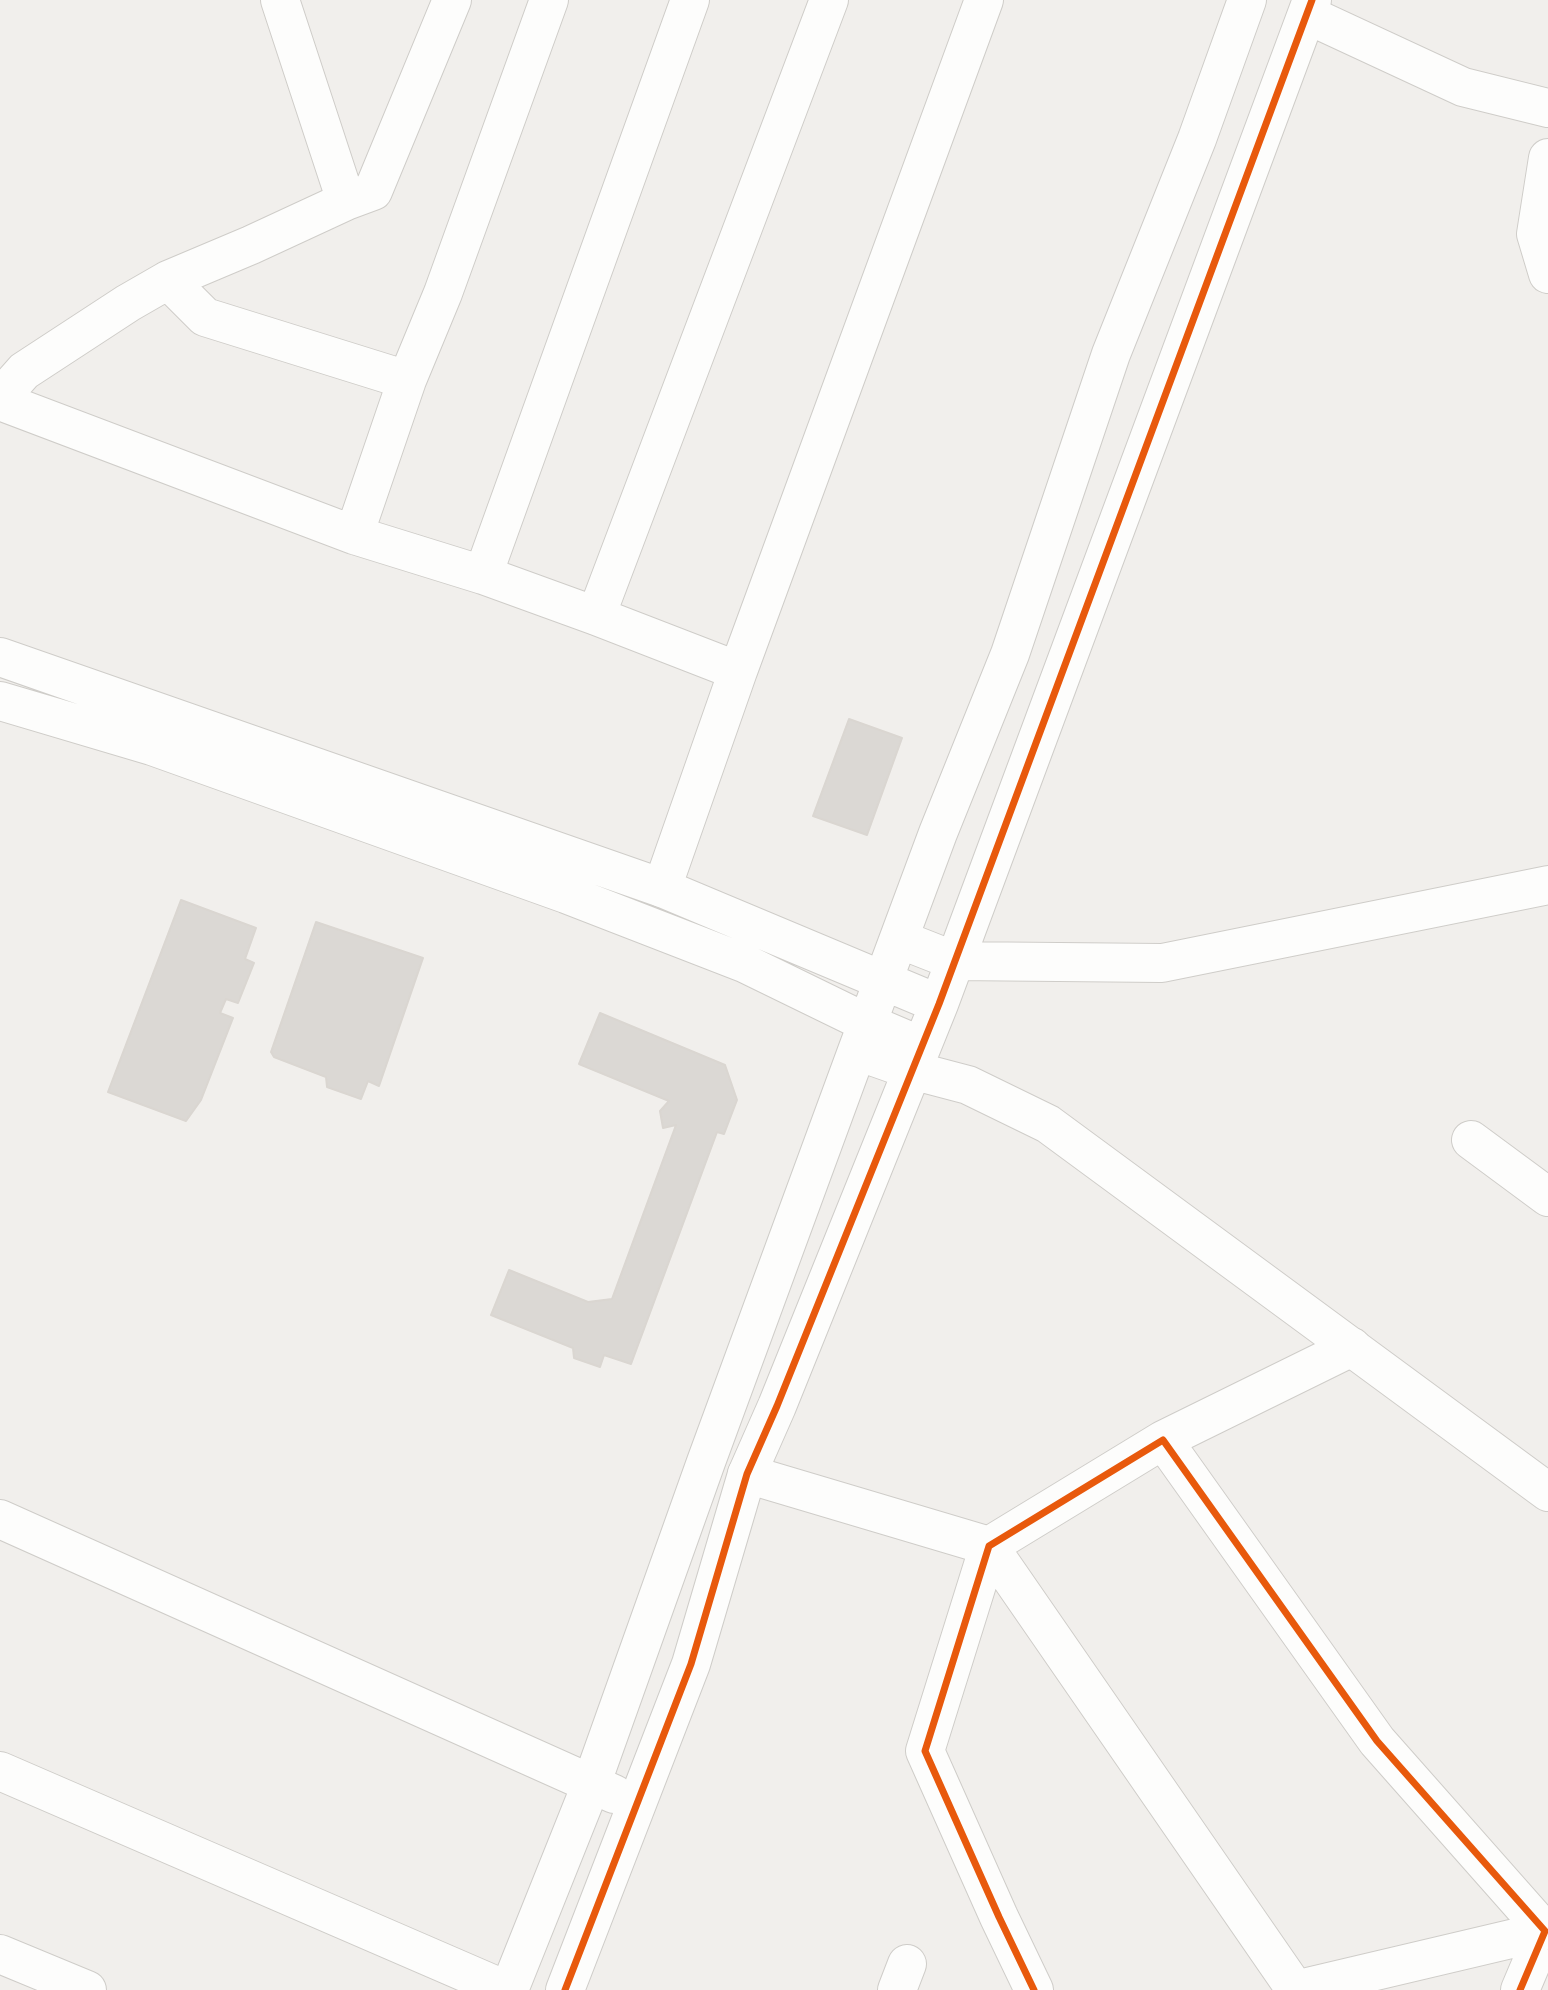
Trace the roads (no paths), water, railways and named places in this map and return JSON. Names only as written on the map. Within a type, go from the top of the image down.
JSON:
[{"type":"street","points":[[280,0],[346,201]]},
{"type":"street","points":[[452,0],[373,191],[169,280],[128,303],[24,371],[0,400],[354,536],[482,575],[738,671]]},
{"type":"street","points":[[354,536],[407,380],[443,293],[549,0]]},
{"type":"street","points":[[482,575],[690,0]]},
{"type":"street","points":[[596,616],[829,0]]},
{"type":"street","points":[[662,888],[738,671],[984,0]]},
{"type":"street","points":[[0,1772],[508,1990],[591,1785],[701,1475],[898,939],[1010,654],[1111,354],[1198,139],[1247,0]]},
{"type":"street","points":[[565,1990],[691,1664],[747,1474],[787,1382],[939,1004],[1310,7],[1463,87],[1548,108]]},
{"type":"street","points":[[1548,158],[1536,234],[1548,274]]},
{"type":"street","points":[[169,280],[205,317],[407,380]]},
{"type":"street","points":[[0,657],[662,888],[939,1004]]},
{"type":"street","points":[[0,701],[152,747],[566,894],[744,963],[862,1037],[916,1058],[1048,1124],[1548,1492]]},
{"type":"street","points":[[898,939],[955,961],[1162,963],[1548,886]]},
{"type":"street","points":[[1471,1140],[1548,1197]]},
{"type":"street","points":[[1034,1990],[925,1751],[989,1546],[1163,1440],[1352,1347]]},
{"type":"street","points":[[1163,1440],[1377,1741],[1547,1929]]},
{"type":"street","points":[[747,1474],[989,1546],[1294,1990],[1547,1929]]},
{"type":"street","points":[[0,1519],[591,1785],[637,1803]]},
{"type":"street","points":[[1520,1990],[1547,1929]]},
{"type":"street","points":[[0,1954],[87,1990]]}]
